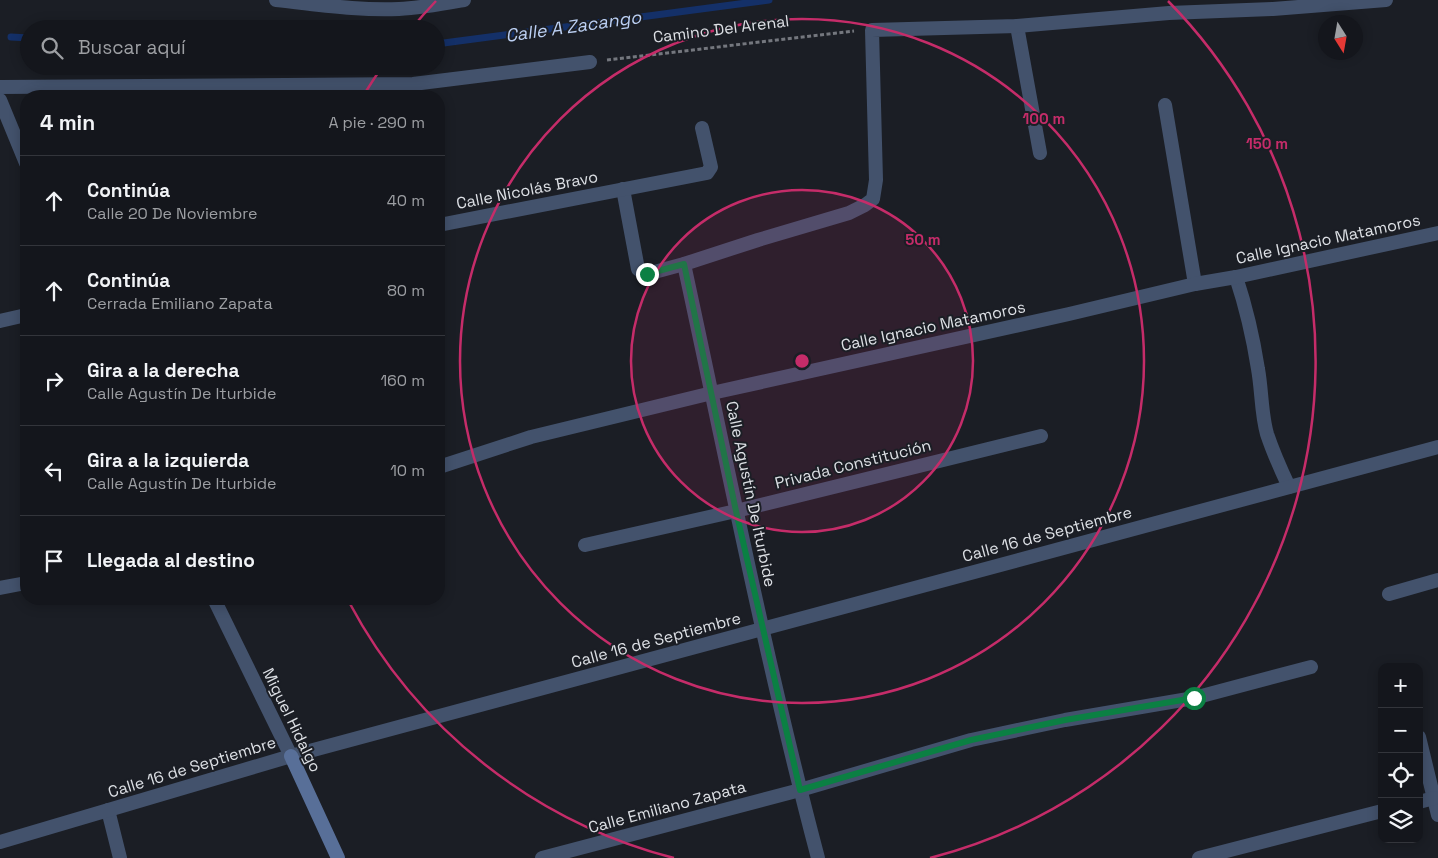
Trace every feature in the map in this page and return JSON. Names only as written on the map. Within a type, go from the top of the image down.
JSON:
[{"type":"main road","name":"Miguel Hidalgo","points":[[291,756],[338,858]]},
{"type":"street","points":[[276,0],[357,8],[398,9],[464,0]]},
{"type":"street","points":[[622,189],[639,271],[647,274],[849,213],[865,205],[873,199],[876,180],[872,30],[1017,26],[1169,13],[1272,9],[1386,0]]},
{"type":"street","points":[[1017,26],[1040,153]]},
{"type":"street","points":[[0,87],[412,84],[590,62]]},
{"type":"street","points":[[0,100],[20,148]]},
{"type":"street","points":[[1165,105],[1195,284]]},
{"type":"street","name":"Calle Nicolás Bravo","points":[[445,224],[707,173],[711,167],[702,128]]},
{"type":"street","name":"Calle Ignacio Matamoros","points":[[445,465],[531,437],[712,393],[1069,314],[1195,284],[1236,277],[1438,233]]},
{"type":"street","name":"Calle Agustín De Iturbide","points":[[684,264],[762,629],[818,858]]},
{"type":"street","points":[[1236,277],[1247,312],[1254,344],[1259,372],[1261,403],[1267,433],[1289,487]]},
{"type":"street","points":[[0,321],[20,316]]},
{"type":"street","name":"Privada Constitución","points":[[584,545],[736,511],[1041,436]]},
{"type":"street","name":"Calle 16 de Septiembre","points":[[0,842],[291,756],[1438,447]]},
{"type":"street","points":[[1390,594],[1438,580]]},
{"type":"street","points":[[0,588],[20,584]]},
{"type":"street","name":"Miguel Hidalgo","points":[[217,605],[291,756]]},
{"type":"street","name":"Calle Emiliano Zapata","points":[[542,858],[800,790],[971,740],[1065,720],[1194,698],[1311,667]]},
{"type":"street","points":[[1423,753],[1438,815]]},
{"type":"street","points":[[1423,801],[1434,798]]},
{"type":"street","points":[[108,810],[120,858]]},
{"type":"street","points":[[1199,858],[1378,812]]},
{"type":"path","name":"Camino Del Arenal","points":[[590,62],[872,30]]},
{"type":"waterway","name":"Calle A Zacango","points":[[445,43],[769,0]]},
{"type":"waterway","name":"Calle A Zacango","points":[[11,37],[20,38]]},
{"type":"route","points":[[647,274],[684,264],[762,629],[800,790],[971,740],[1065,720],[1194,698]]}]
